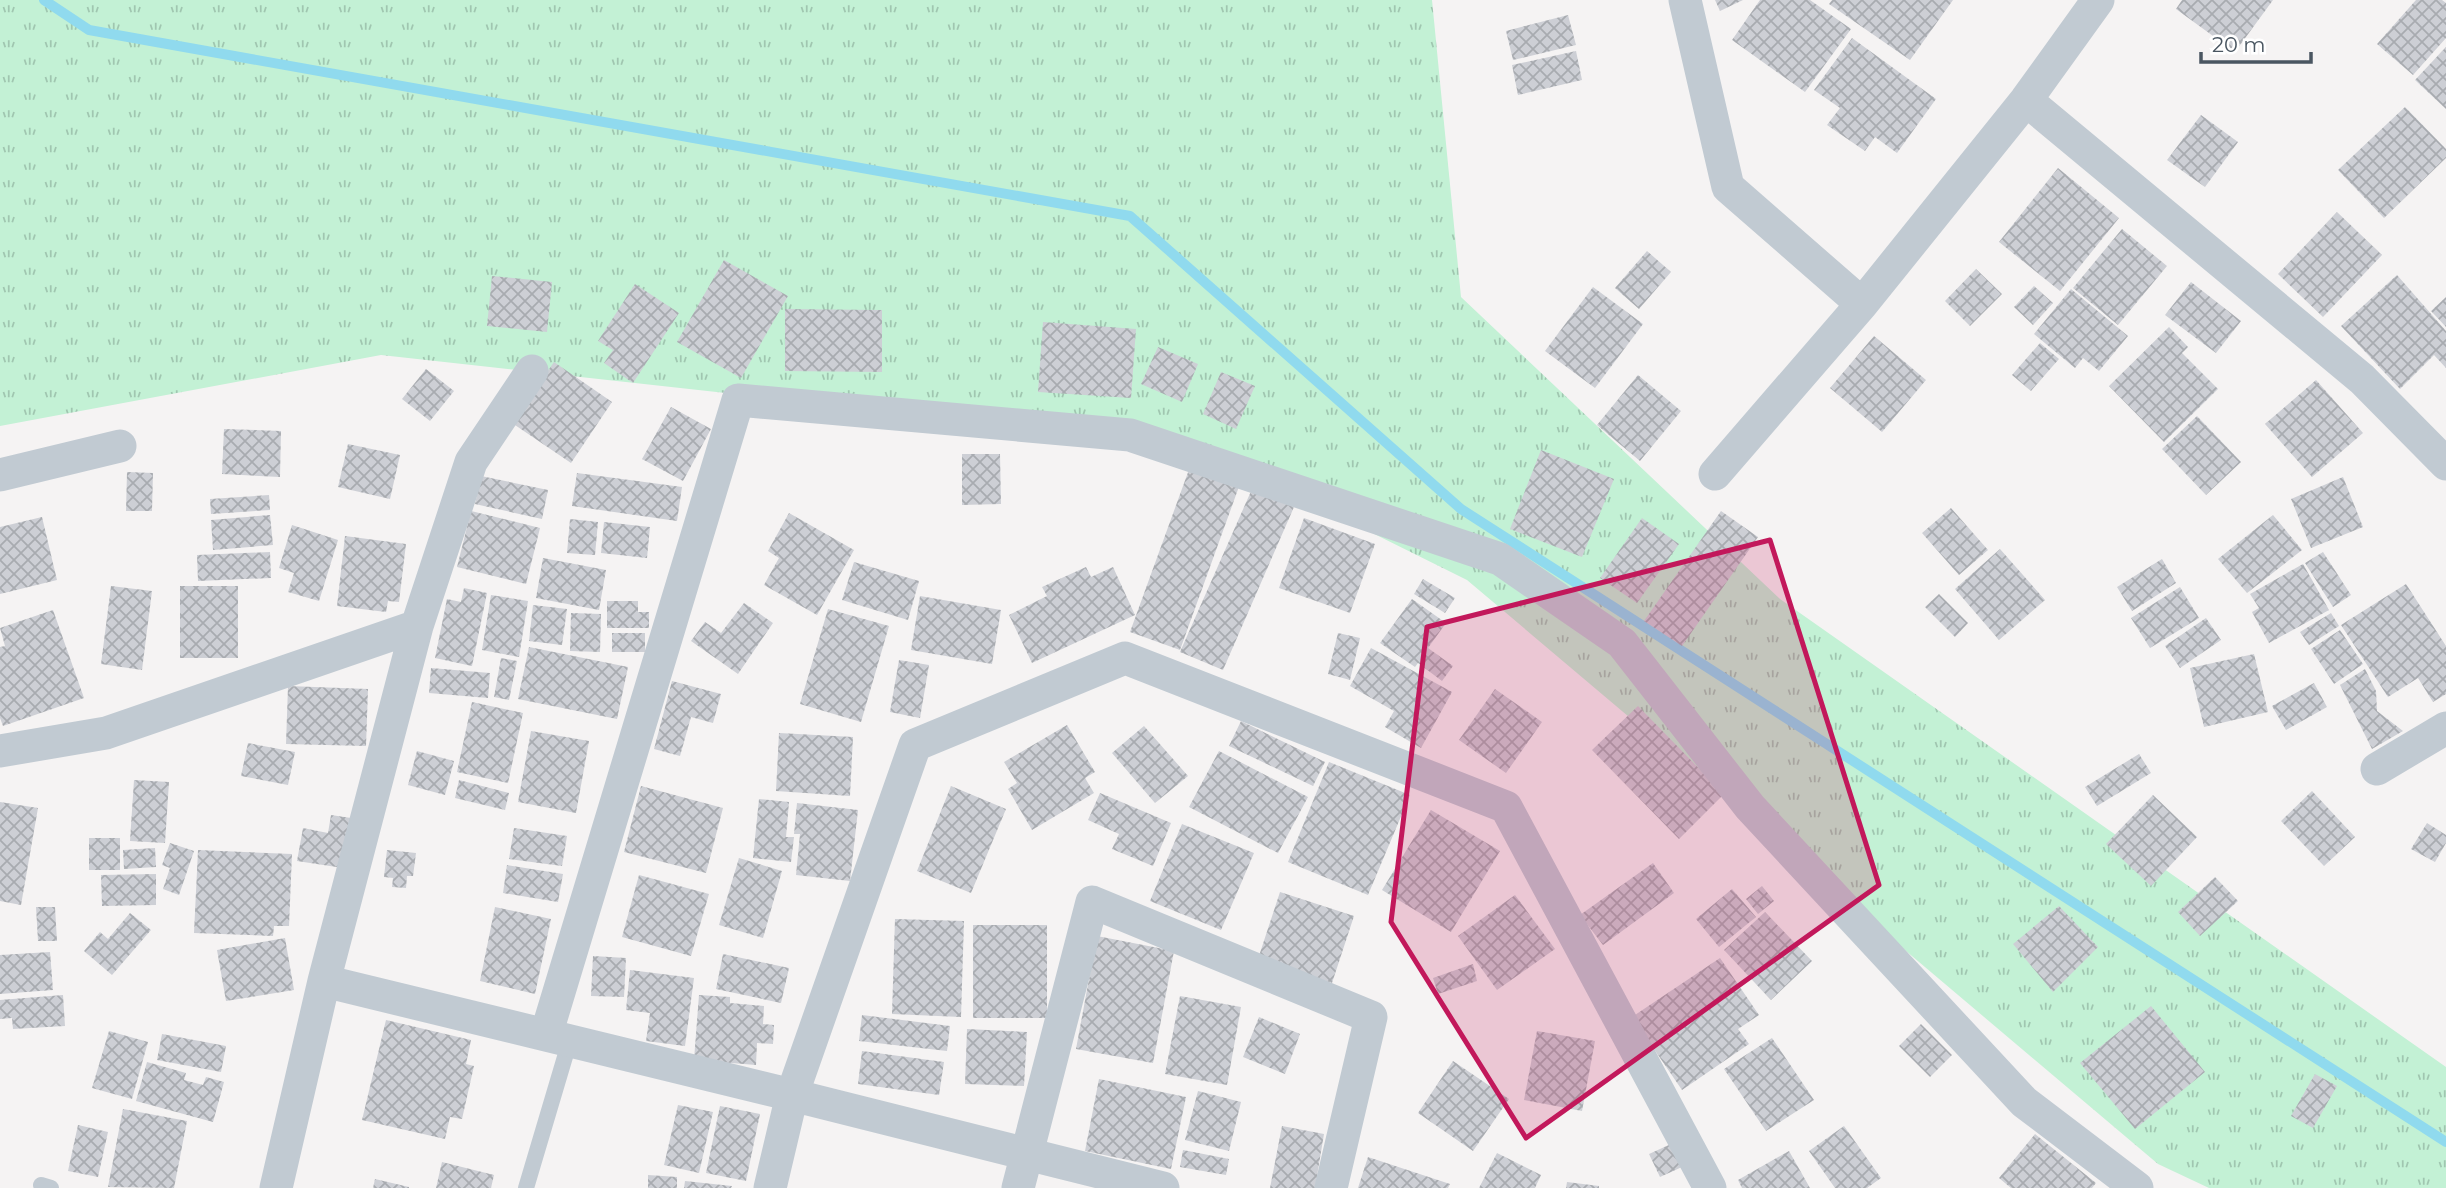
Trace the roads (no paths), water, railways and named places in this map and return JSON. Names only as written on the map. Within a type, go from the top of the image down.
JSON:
[{"type":"street","points":[[1685,0],[1728,187],[1862,304]]},
{"type":"street","points":[[1715,474],[1862,304],[2026,100],[2098,0]]},
{"type":"street","points":[[2026,100],[2362,379],[2446,464]]},
{"type":"street","points":[[276,1188],[324,981],[416,626],[471,462],[532,371]]},
{"type":"street","points":[[558,1037],[738,400],[1130,435],[1500,559],[1622,643],[1750,807],[2024,1102],[2137,1188]]},
{"type":"street","points":[[0,475],[120,446]]},
{"type":"street","points":[[0,751],[106,733],[416,626]]},
{"type":"street","points":[[770,1188],[792,1095],[915,745],[1125,658],[1506,807],[1710,1188]]},
{"type":"street","points":[[2378,769],[2446,728]]},
{"type":"street","points":[[1018,1188],[1093,902],[1371,1017],[1331,1188]]},
{"type":"street","points":[[324,981],[1163,1188]]},
{"type":"lane","points":[[526,1188],[558,1037]]},
{"type":"waterway","points":[[44,0],[89,30],[1130,216],[1461,509],[2446,1142]]}]
